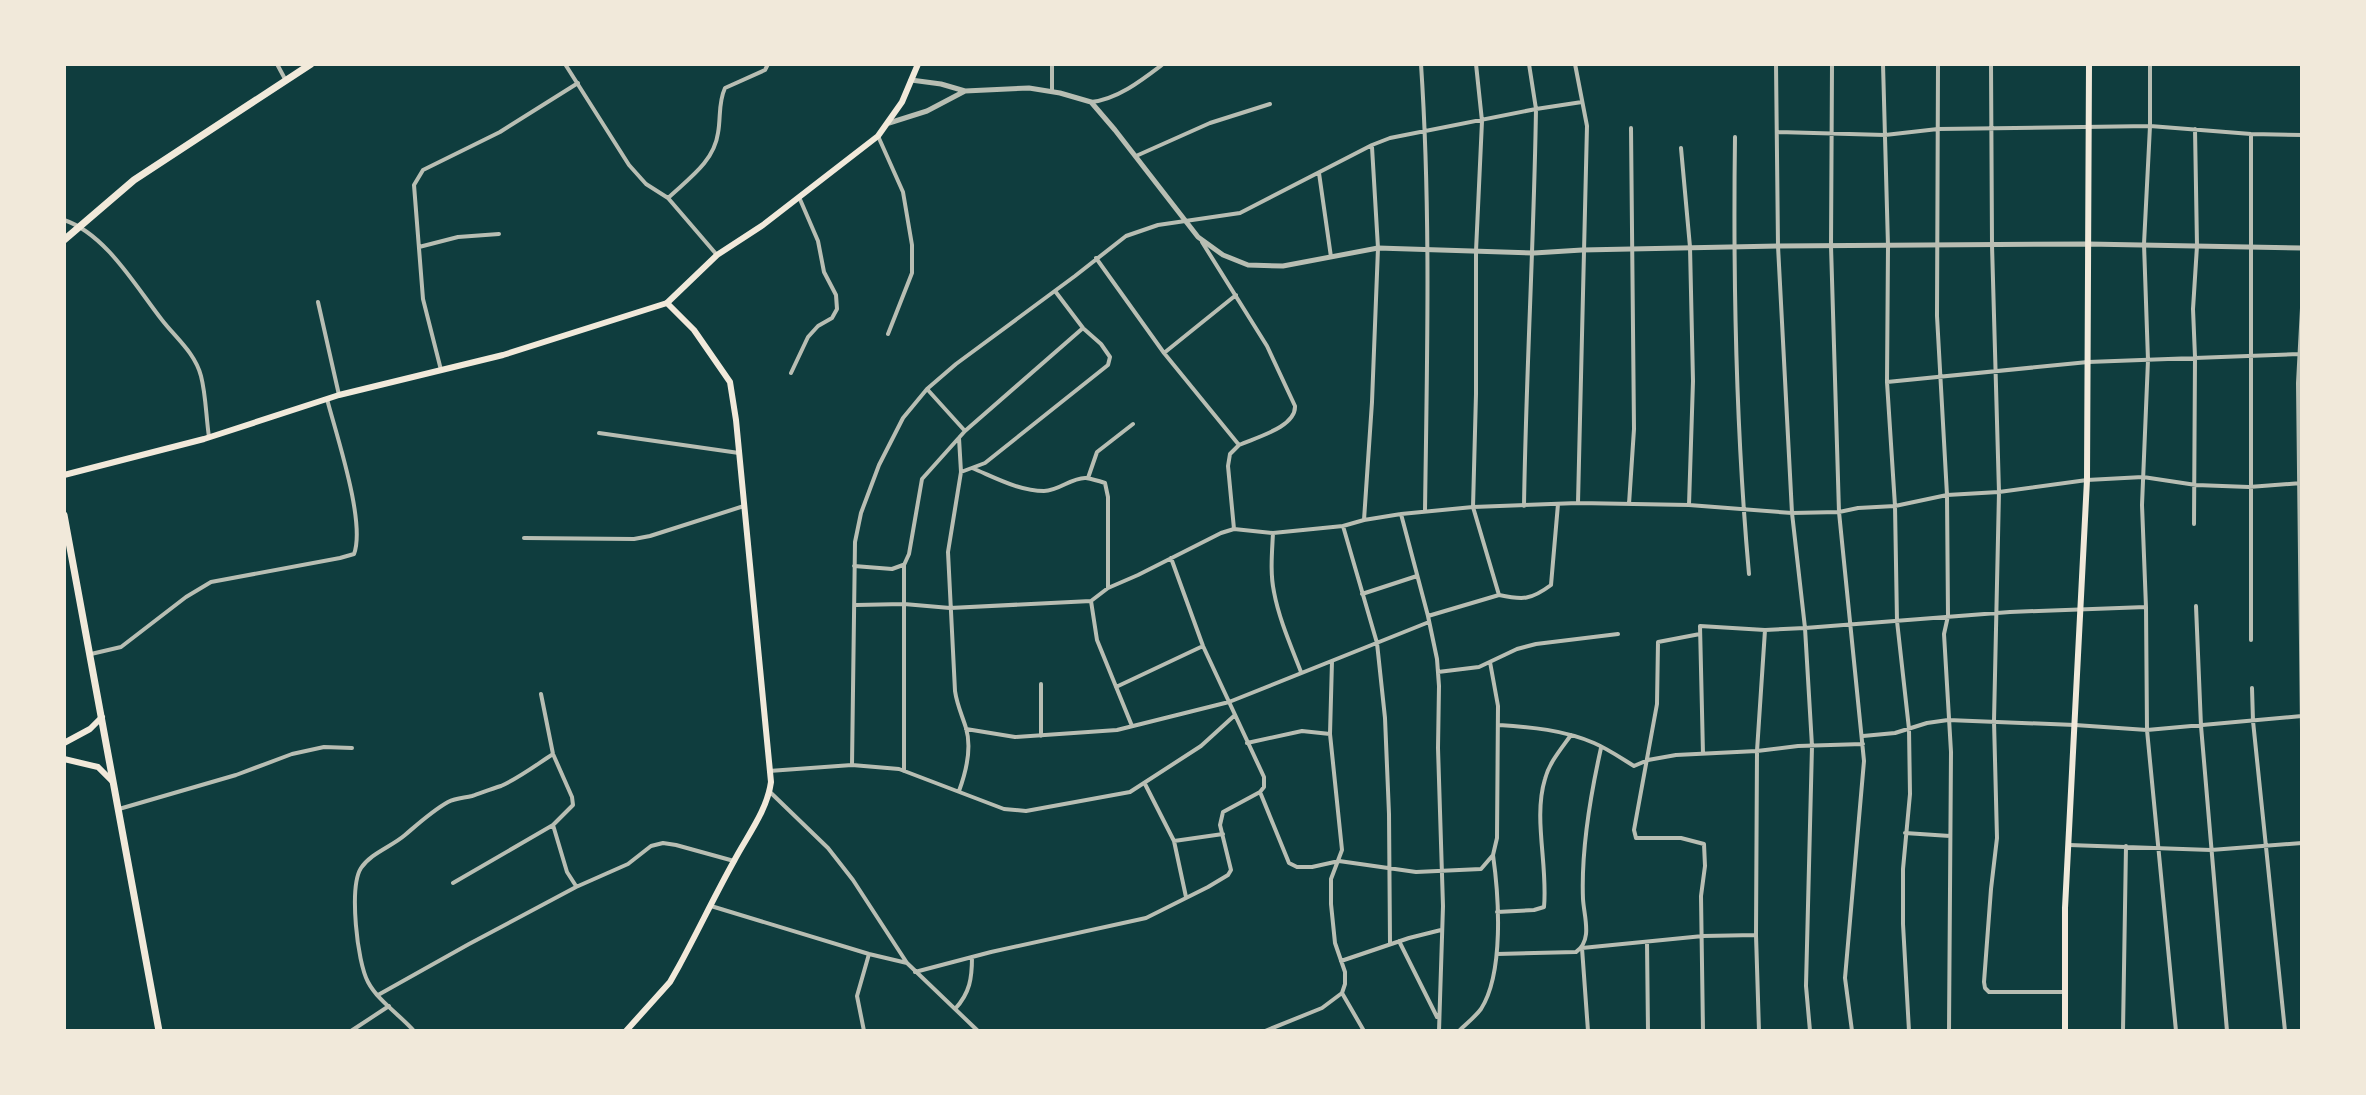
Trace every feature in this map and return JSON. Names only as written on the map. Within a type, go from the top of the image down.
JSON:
[{"type":"highway","points":[[64,240],[134,180],[311,64]]},
{"type":"highway","points":[[64,515],[159,1031]]},
{"type":"main road","points":[[64,475],[209,437],[339,395],[503,355],[667,303],[717,255],[763,225],[878,136],[902,102],[918,64]]},
{"type":"main road","points":[[2065,1031],[2068,845],[2087,480],[2089,64]]},
{"type":"main road","points":[[626,1031],[670,982],[770,792],[730,382],[694,330],[667,303]]},
{"type":"main road","points":[[64,743],[90,729],[102,717]]},
{"type":"main road","points":[[64,759],[98,767],[112,781]]},
{"type":"street","points":[[277,64],[286,81]]},
{"type":"street","points":[[565,64],[629,165],[646,184],[668,198],[717,255]]},
{"type":"street","points":[[668,198],[710,158],[718,134],[720,102],[725,88],[765,70],[768,64]]},
{"type":"street","points":[[1052,64],[1052,92]]},
{"type":"street","points":[[911,80],[965,91],[1029,88],[1091,102],[1139,83],[1163,64]]},
{"type":"street","points":[[1421,64],[1426,132],[1428,249],[1425,511]]},
{"type":"street","points":[[1476,64],[1482,121],[1476,251],[1473,507],[1499,595]]},
{"type":"street","points":[[1524,506],[1536,109],[1529,64]]},
{"type":"street","points":[[1575,64],[1587,126],[1578,503]]},
{"type":"street","points":[[1776,64],[1778,246],[1792,513],[1805,628],[1812,746],[1806,986],[1810,1031]]},
{"type":"street","points":[[1832,64],[1831,246],[1839,512],[1864,761],[1845,978],[1852,1031]]},
{"type":"street","points":[[1883,64],[1888,246],[1887,382],[1895,506],[1897,621],[1909,729],[1910,794],[1905,833],[1903,924],[1909,1031]]},
{"type":"street","points":[[1938,64],[1936,246],[1947,495],[1948,616],[1944,634],[1951,752],[1949,1031]]},
{"type":"street","points":[[1991,64],[1999,492],[1994,721],[1997,838],[1989,903],[1985,988],[1989,992],[2064,992]]},
{"type":"street","points":[[2150,64],[2144,244],[2148,360],[2142,505],[2147,730],[2176,1031]]},
{"type":"street","points":[[441,370],[423,299],[414,185],[423,170],[500,132],[578,83]]},
{"type":"street","points":[[889,123],[927,111],[965,91]]},
{"type":"street","points":[[1091,102],[1198,237],[1267,346],[1295,406],[1295,414],[1289,422],[1239,445],[1230,454],[1228,466],[1234,529]]},
{"type":"street","points":[[852,765],[855,542],[861,513],[879,465],[903,418],[927,389],[1126,236],[1158,225],[1240,213],[1390,138],[1582,102]]},
{"type":"street","points":[[1136,156],[1210,123],[1270,104]]},
{"type":"street","points":[[1777,132],[1885,135],[1991,127],[2150,126],[2302,135]]},
{"type":"street","points":[[1629,504],[1634,429],[1631,128]]},
{"type":"street","points":[[2194,524],[2195,129]]},
{"type":"street","points":[[2251,134],[2251,640]]},
{"type":"street","points":[[878,136],[903,192],[912,245],[912,273],[888,334]]},
{"type":"street","points":[[1735,137],[1734,247],[1743,509],[1749,574]]},
{"type":"street","points":[[1364,520],[1378,248],[1372,145]]},
{"type":"street","points":[[1681,148],[1690,247],[1693,381],[1689,505]]},
{"type":"street","points":[[1319,173],[1331,257]]},
{"type":"street","points":[[791,373],[808,337],[818,326],[832,318],[837,309],[836,295],[824,272],[818,241],[799,197]]},
{"type":"street","points":[[64,220],[80,225],[127,271],[162,320],[188,349],[201,374],[209,437]]},
{"type":"street","points":[[419,247],[458,237],[499,234]]},
{"type":"street","points":[[1198,237],[1223,255],[1248,265],[1283,266],[1378,248],[1534,253],[1778,246],[2144,244],[2302,248]]},
{"type":"street","points":[[1096,258],[1164,353],[1239,445]]},
{"type":"street","points":[[961,472],[985,463],[1108,365],[1110,357],[1101,344],[1083,328],[1055,291]]},
{"type":"street","points":[[1164,353],[1236,295]]},
{"type":"street","points":[[318,302],[339,395]]},
{"type":"street","points":[[2302,308],[2302,730]]},
{"type":"street","points":[[904,771],[904,565],[909,554],[922,479],[965,431],[1083,328]]},
{"type":"street","points":[[1887,382],[2088,362],[2301,354]]},
{"type":"street","points":[[927,389],[965,431]]},
{"type":"street","points":[[91,654],[121,647],[186,597],[211,582],[354,554],[358,544],[351,490],[327,399]]},
{"type":"street","points":[[1088,478],[1097,452],[1133,424]]},
{"type":"street","points":[[599,433],[739,453]]},
{"type":"street","points":[[959,438],[961,472],[948,552],[955,691],[959,714],[966,729],[968,753],[959,791]]},
{"type":"street","points":[[972,468],[1024,489],[1046,491],[1088,478],[1105,483],[1108,497],[1108,588]]},
{"type":"street","points":[[856,605],[904,604],[950,608],[1091,601],[1108,588],[1234,529],[1273,533],[1343,526],[1425,511],[1578,503],[1689,505],[1792,513],[1839,512],[1895,506],[1947,495],[1999,492],[2087,480],[2143,477],[2196,485],[2249,487],[2301,483]]},
{"type":"street","points":[[966,729],[1015,737],[1117,730],[1229,702],[1377,643],[1428,619],[1499,595],[1520,600],[1537,596],[1551,585],[1558,504]]},
{"type":"street","points":[[524,538],[634,539],[744,506]]},
{"type":"street","points":[[1401,514],[1438,672],[1442,871],[1439,1031]]},
{"type":"street","points":[[1343,526],[1377,643],[1385,718],[1390,944]]},
{"type":"street","points":[[1273,533],[1274,591],[1301,672]]},
{"type":"street","points":[[915,972],[1146,918],[1218,881],[1231,870],[1220,825],[1223,812],[1260,792],[1264,787],[1264,777],[1203,646],[1171,558]]},
{"type":"street","points":[[854,566],[892,569],[904,565]]},
{"type":"street","points":[[1362,594],[1417,575]]},
{"type":"street","points":[[1091,601],[1097,640],[1132,726]]},
{"type":"street","points":[[2196,606],[2201,726],[2227,1031]]},
{"type":"street","points":[[1703,754],[1700,626],[1765,630],[1851,626],[1948,616],[2146,607]]},
{"type":"street","points":[[1759,1031],[1757,751],[1765,630]]},
{"type":"street","points":[[1438,672],[1479,667],[1517,649],[1536,644],[1618,634]]},
{"type":"street","points":[[1700,634],[1658,642],[1657,704],[1634,830],[1636,838],[1681,838],[1704,844],[1701,896],[1703,1031]]},
{"type":"street","points":[[1116,687],[1203,646]]},
{"type":"street","points":[[1332,661],[1330,734],[1342,850],[1331,879],[1331,904],[1335,943],[1345,972],[1342,993],[1364,1031]]},
{"type":"street","points":[[1459,1031],[1480,1009],[1489,991],[1497,954],[1497,878],[1493,855],[1497,838],[1499,725],[1490,662]]},
{"type":"street","points":[[1041,684],[1041,736]]},
{"type":"street","points":[[2252,688],[2285,1031]]},
{"type":"street","points":[[453,883],[553,825],[573,805],[553,754],[541,694]]},
{"type":"street","points":[[769,771],[852,765],[904,771],[1004,809],[1026,811],[1130,792],[1201,746],[1235,715]]},
{"type":"street","points":[[1863,736],[1895,733],[1948,720],[2147,730],[2302,716]]},
{"type":"street","points":[[1499,725],[1543,728],[1571,735],[1601,747],[1634,766],[1648,760],[1703,754],[1863,744]]},
{"type":"street","points":[[1247,743],[1302,731],[1330,734]]},
{"type":"street","points":[[1497,912],[1544,907],[1540,802],[1551,763],[1571,735]]},
{"type":"street","points":[[119,809],[236,775],[292,754],[324,747],[352,748]]},
{"type":"street","points":[[1588,1031],[1582,948],[1586,940],[1583,896],[1588,819],[1601,747]]},
{"type":"street","points":[[414,1031],[369,985],[358,953],[357,886],[362,867],[447,803],[503,785],[553,754]]},
{"type":"street","points":[[1145,784],[1174,841],[1186,898]]},
{"type":"street","points":[[770,792],[836,858],[907,963],[978,1031]]},
{"type":"street","points":[[1260,792],[1289,863],[1297,867],[1339,861],[1416,872],[1481,869],[1493,855]]},
{"type":"street","points":[[553,825],[567,872],[576,887]]},
{"type":"street","points":[[1905,833],[1950,836]]},
{"type":"street","points":[[1174,841],[1223,834]]},
{"type":"street","points":[[378,995],[576,887],[628,864],[651,846],[663,843],[734,861]]},
{"type":"street","points":[[2068,845],[2211,850],[2302,843]]},
{"type":"street","points":[[2123,1031],[2126,846]]},
{"type":"street","points":[[711,906],[907,963]]},
{"type":"street","points":[[1341,961],[1442,930]]},
{"type":"street","points":[[1497,954],[1576,952],[1582,948],[1703,936],[1756,935]]},
{"type":"street","points":[[1399,941],[1438,1020]]},
{"type":"street","points":[[1647,942],[1648,1031]]},
{"type":"street","points":[[864,1031],[857,996],[869,954]]},
{"type":"street","points":[[955,1010],[969,989],[972,957]]},
{"type":"street","points":[[1265,1031],[1322,1008],[1342,993]]},
{"type":"street","points":[[351,1031],[389,1006]]}]
